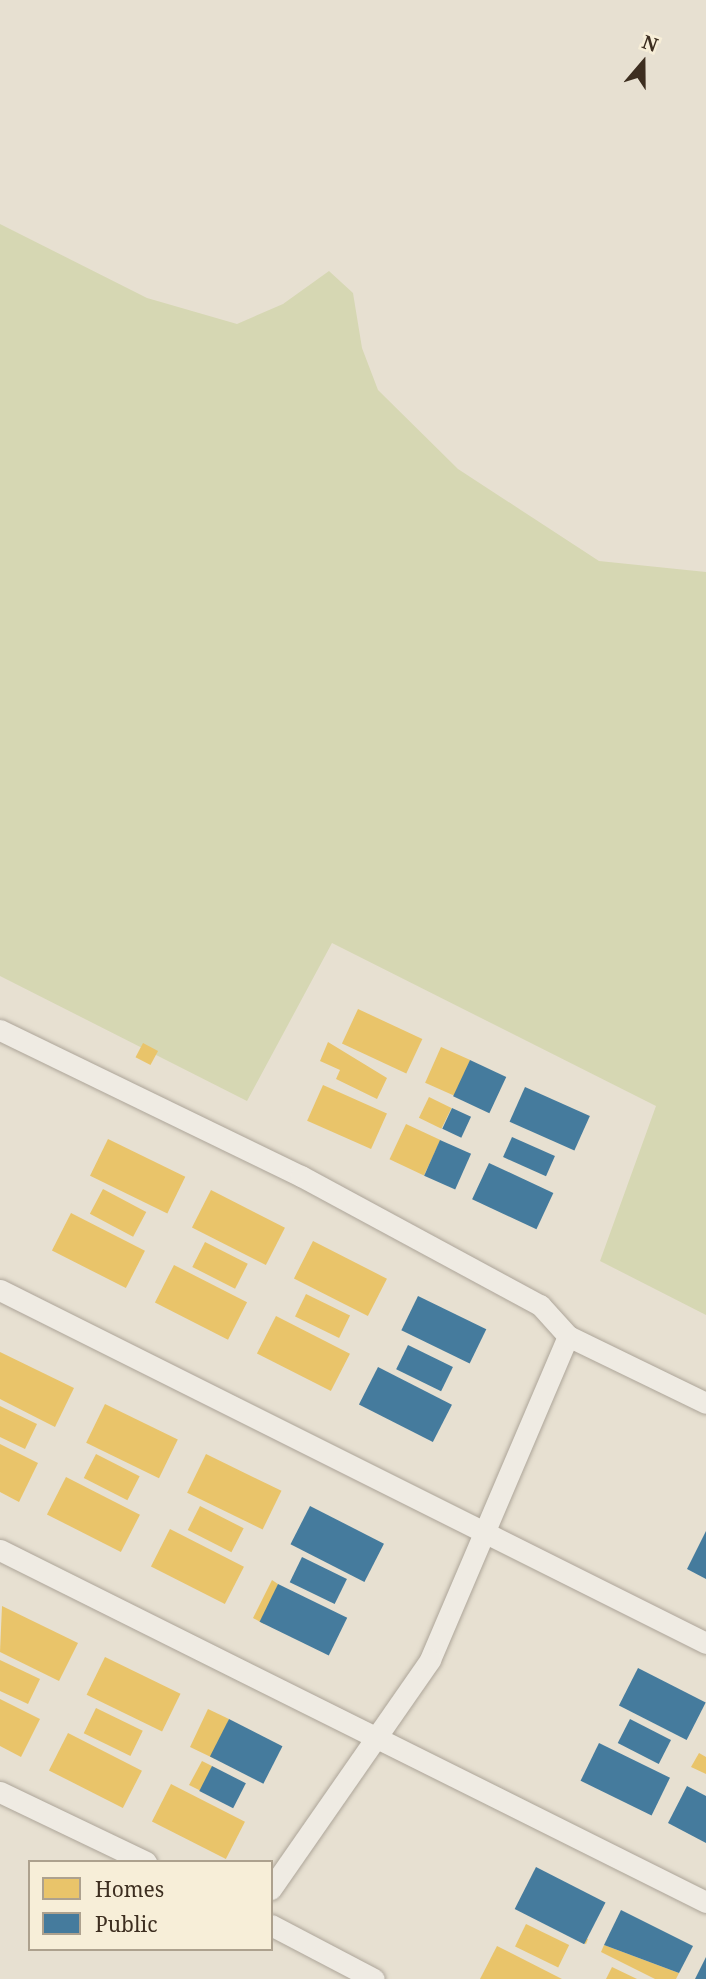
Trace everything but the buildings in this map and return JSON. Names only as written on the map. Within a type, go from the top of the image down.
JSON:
[{"type":"street","points":[[0,1030],[313,1182],[540,1305],[568,1336],[706,1403]]},
{"type":"street","points":[[0,1290],[706,1643]]},
{"type":"street","points":[[273,1886],[430,1660],[489,1534],[568,1336]]},
{"type":"street","points":[[0,1550],[380,1734],[706,1902]]},
{"type":"street","points":[[0,1792],[142,1860]]},
{"type":"street","points":[[273,1926],[374,1979]]},
{"type":"green space","points":[[0,224],[147,298],[237,324],[283,304],[329,271],[353,293],[362,348],[378,390],[458,469],[599,561],[706,572],[706,1315],[600,1261],[656,1106],[332,943],[247,1101],[0,976]]}]
